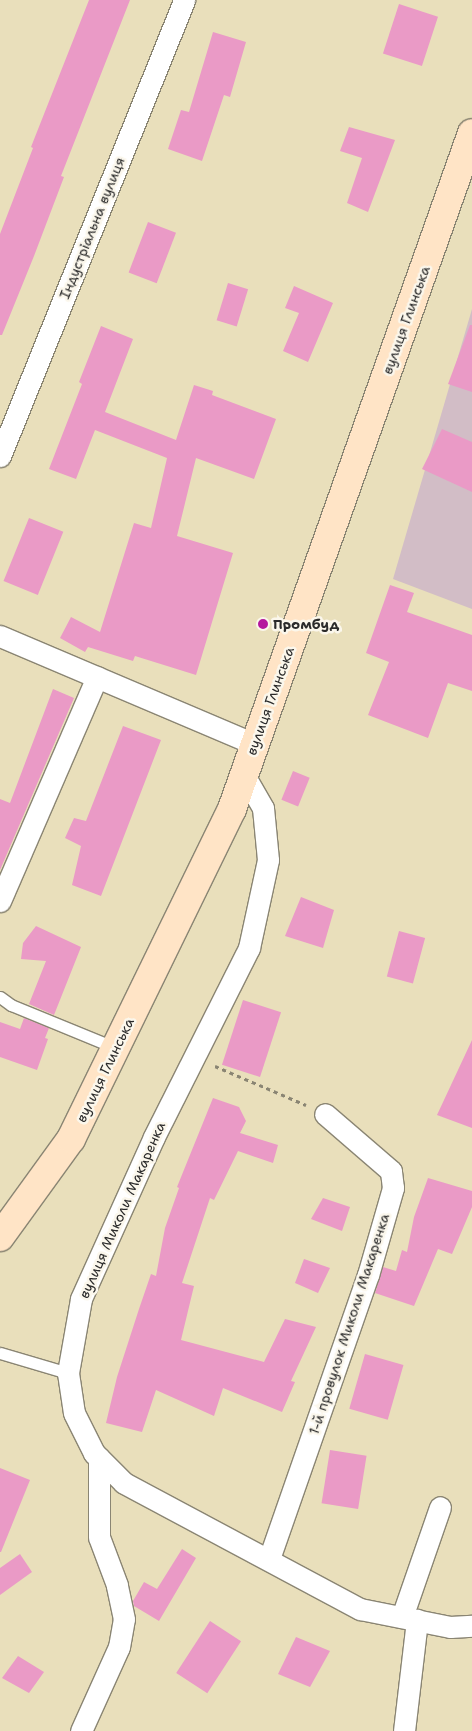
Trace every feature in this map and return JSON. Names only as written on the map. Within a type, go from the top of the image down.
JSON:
[{"type":"main road","name":"вулиця Глинська","points":[[0,1237],[71,1139],[232,809],[472,133]]},
{"type":"street","name":"Індустріальна вулиця","points":[[0,456],[184,0]]},
{"type":"street","points":[[0,636],[255,744]]},
{"type":"street","points":[[0,901],[97,677]]},
{"type":"street","name":"вулиця Миколи Макаренка","points":[[244,775],[263,808],[268,860],[249,948],[154,1137],[81,1299],[68,1373],[74,1413],[99,1458],[124,1483],[360,1608],[450,1627],[472,1626]]},
{"type":"street","name":"1-й провулок Миколи Макаренка","points":[[269,1559],[368,1274],[393,1188],[392,1171],[324,1114]]},
{"type":"street","points":[[81,1731],[119,1647],[124,1618],[117,1585],[99,1537],[99,1458]]},
{"type":"street","points":[[404,1731],[410,1618],[440,1507]]},
{"type":"lane","points":[[0,997],[11,1005],[116,1048]]},
{"type":"lane","points":[[0,1352],[68,1373]]},
{"type":"path","points":[[194,1057],[324,1114]]},
{"type":"shaded area","points":[[472,309],[472,609],[393,579]]},
{"type":"building","points":[[89,0],[130,0],[61,176],[64,177],[34,256],[2,335],[0,335],[0,234],[33,148],[31,147]]},
{"type":"building","points":[[399,4],[438,17],[422,66],[383,53]]},
{"type":"building","points":[[213,32],[246,42],[230,97],[224,95],[202,161],[168,149],[181,110],[189,112]]},
{"type":"building","points":[[349,127],[395,140],[368,212],[347,203],[362,158],[340,151]]},
{"type":"building","points":[[148,222],[176,233],[157,283],[129,272]]},
{"type":"building","points":[[228,283],[248,289],[237,326],[217,320]]},
{"type":"building","points":[[294,286],[333,303],[308,362],[283,351],[299,313],[285,308]]},
{"type":"building","points":[[470,325],[472,325],[472,392],[448,384]]},
{"type":"building","points":[[101,326],[133,339],[105,412],[176,440],[194,385],[213,391],[212,395],[276,419],[254,479],[196,458],[177,536],[233,553],[196,675],[135,656],[133,661],[88,647],[85,652],[60,638],[71,617],[100,632],[134,523],[151,528],[167,458],[95,430],[76,479],[49,469],[82,384],[79,382]]},
{"type":"building","points":[[442,429],[472,442],[472,492],[422,469]]},
{"type":"building","points":[[29,518],[63,532],[38,595],[4,581]]},
{"type":"building","points":[[390,585],[414,593],[407,612],[472,635],[472,691],[448,683],[428,738],[368,715],[389,662],[366,653]]},
{"type":"building","points":[[53,689],[74,698],[0,870],[0,799],[10,803]]},
{"type":"building","points":[[123,726],[161,740],[101,896],[72,885],[81,846],[65,838],[74,818],[86,821]]},
{"type":"building","points":[[293,771],[310,778],[298,806],[281,800]]},
{"type":"building","points":[[301,897],[334,910],[323,948],[285,936]]},
{"type":"building","points":[[36,926],[81,947],[54,1015],[29,1004],[46,961],[21,959],[23,943]]},
{"type":"building","points":[[399,931],[425,938],[413,983],[387,976]]},
{"type":"building","points":[[243,1000],[281,1012],[260,1077],[222,1065]]},
{"type":"building","points":[[24,1018],[49,1028],[45,1038],[48,1039],[37,1070],[0,1057],[0,1022],[20,1029]]},
{"type":"building","points":[[472,1040],[472,1128],[437,1115]]},
{"type":"building","points":[[213,1098],[239,1107],[246,1121],[240,1133],[278,1145],[273,1163],[238,1151],[214,1200],[210,1198],[182,1283],[194,1286],[181,1340],[264,1362],[285,1319],[316,1327],[291,1381],[295,1382],[282,1412],[223,1388],[214,1416],[156,1390],[142,1432],[106,1423],[117,1377],[139,1309],[151,1274],[156,1276],[165,1228],[179,1188],[177,1187]]},
{"type":"building","points":[[428,1178],[472,1191],[472,1207],[452,1254],[438,1249],[414,1306],[375,1293],[383,1267],[396,1271],[402,1250],[407,1252],[414,1217]]},
{"type":"building","points":[[323,1198],[350,1207],[342,1231],[311,1219]]},
{"type":"building","points":[[304,1259],[330,1268],[318,1293],[295,1283]]},
{"type":"building","points":[[365,1354],[403,1365],[388,1420],[349,1409]]},
{"type":"building","points":[[330,1450],[367,1456],[358,1509],[322,1503]]},
{"type":"building","points":[[0,1468],[30,1480],[1,1552],[0,1552]]},
{"type":"building","points":[[182,1549],[196,1558],[159,1621],[134,1606],[133,1601],[144,1582],[157,1589]]},
{"type":"building","points":[[20,1554],[32,1572],[0,1595],[0,1568]]},
{"type":"building","points":[[210,1621],[241,1641],[207,1693],[176,1673]]},
{"type":"building","points":[[296,1637],[330,1651],[310,1687],[278,1674]]},
{"type":"building","points":[[18,1656],[44,1672],[29,1693],[2,1678]]},
{"type":"place","name":"Промбуд","points":[[263,624]]}]
